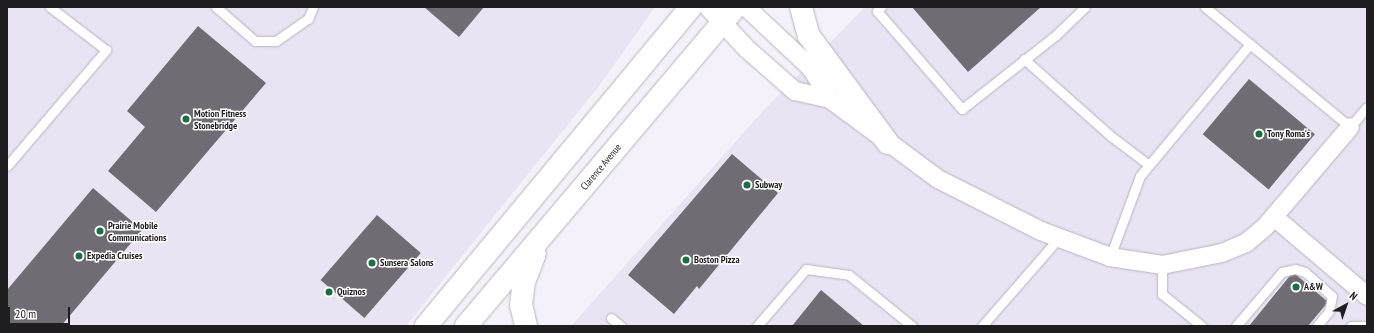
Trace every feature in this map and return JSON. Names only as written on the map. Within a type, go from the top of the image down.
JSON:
[{"type":"main road","points":[[426,326],[691,7]]},
{"type":"main road","points":[[801,7],[809,36],[888,143]]},
{"type":"main road","name":"Clarence Avenue","points":[[466,326],[729,14]]},
{"type":"main road","points":[[526,326],[521,305],[524,282],[541,238]]},
{"type":"street","points":[[708,7],[729,14],[747,49],[795,91],[830,99]]},
{"type":"street","points":[[746,7],[811,68],[830,99],[938,179],[1058,239],[1110,257],[1162,264],[1222,253],[1246,243],[1274,217],[1350,127]]},
{"type":"street","points":[[1274,217],[1367,296]]},
{"type":"lane","points":[[7,166],[106,50],[50,7]]},
{"type":"lane","points":[[216,7],[255,41],[276,41],[308,19],[313,7]]},
{"type":"lane","points":[[881,7],[876,11],[962,109],[1056,35],[1085,7]]},
{"type":"lane","points":[[1205,7],[1350,127],[1367,108]]},
{"type":"lane","points":[[1110,257],[1140,176],[1250,44]]},
{"type":"lane","points":[[1024,59],[1112,137],[1150,165]]},
{"type":"lane","points":[[982,326],[1058,239]]},
{"type":"lane","points":[[1162,264],[1162,294],[1202,326]]},
{"type":"lane","points":[[756,326],[806,269],[849,275],[912,326]]},
{"type":"lane","points":[[1236,326],[1282,272],[1295,270],[1305,272],[1332,296],[1329,311],[1317,326]]},
{"type":"lane","points":[[611,318],[620,326]]},
{"type":"lane","points":[[1351,326],[1366,326]]},
{"type":"shaded area","points":[[7,7],[655,7],[602,82],[406,326],[7,326]]},
{"type":"shaded area","points":[[865,7],[1367,7],[1367,326],[571,326],[765,109]]},
{"type":"building","points":[[424,7],[484,7],[459,37]]},
{"type":"building","points":[[912,7],[1041,7],[968,72]]},
{"type":"building","name":"Motion Fitness Stonebridge","points":[[198,26],[266,83],[156,212],[108,171],[145,127],[127,111]]},
{"type":"building","name":"Tony Roma's","points":[[1249,79],[1315,134],[1269,189],[1203,134]]},
{"type":"building","points":[[732,154],[778,193],[699,289],[697,286],[674,314],[628,275]]},
{"type":"building","points":[[93,188],[142,230],[61,326],[7,326],[7,290]]},
{"type":"building","points":[[377,215],[421,253],[364,318],[321,280]]},
{"type":"building","name":"A&W","points":[[1293,272],[1328,302],[1308,326],[1249,326]]},
{"type":"building","points":[[821,290],[864,326],[792,326]]},
{"type":"place","name":"Motion Fitness Stonebridge","points":[[186,119]]},
{"type":"place","name":"Tony Roma's","points":[[1259,134]]},
{"type":"place","name":"Subway","points":[[747,185]]},
{"type":"place","name":"Prairie Mobile Communications","points":[[100,231]]},
{"type":"place","name":"Expedia Cruises","points":[[79,256]]},
{"type":"place","name":"Boston Pizza","points":[[686,260]]},
{"type":"place","name":"Sunsera Salons","points":[[372,263]]},
{"type":"place","name":"A&W","points":[[1296,287]]},
{"type":"place","name":"Quiznos","points":[[329,292]]}]
